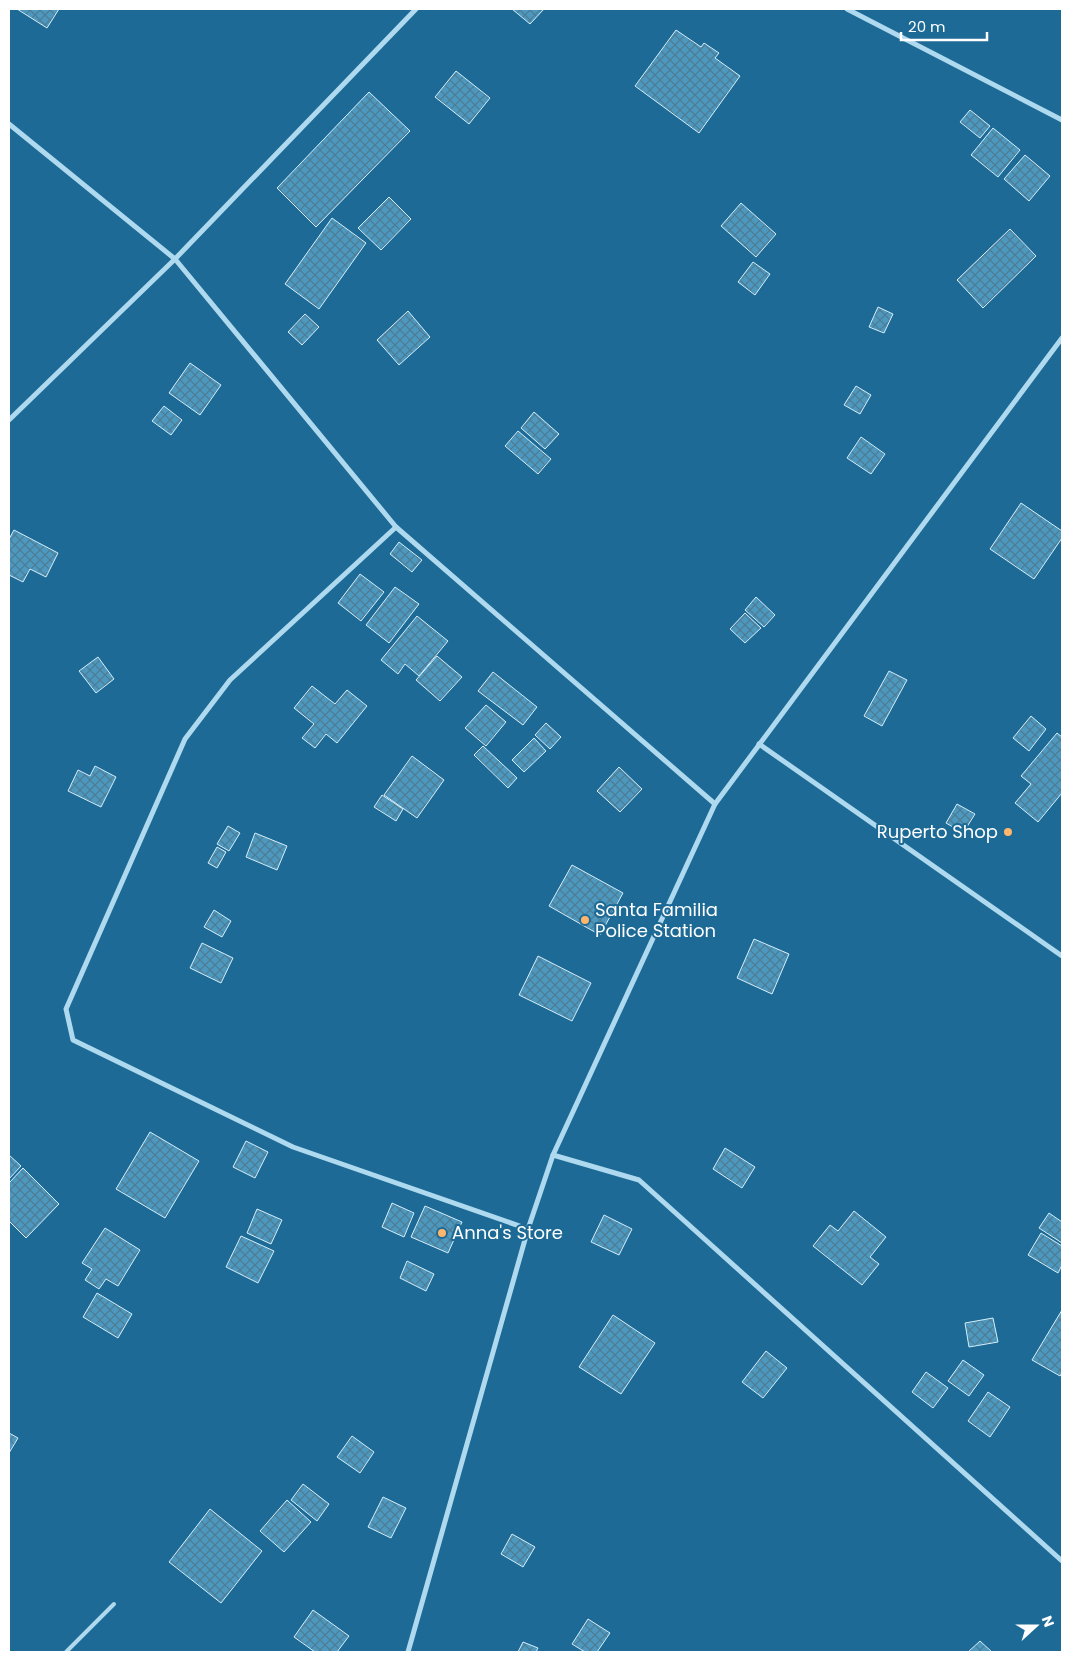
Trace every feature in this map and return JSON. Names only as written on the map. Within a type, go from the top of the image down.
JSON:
[{"type":"street","points":[[9,420],[175,259],[416,9]]},
{"type":"street","points":[[846,9],[1062,120]]},
{"type":"street","points":[[9,124],[175,259],[396,527],[715,804]]},
{"type":"street","points":[[408,1652],[528,1229],[553,1155],[715,804],[1062,338]]},
{"type":"street","points":[[396,527],[230,680],[185,739],[66,1009],[73,1040],[293,1147],[528,1229]]},
{"type":"street","points":[[759,744],[1062,956]]},
{"type":"street","points":[[553,1155],[640,1180],[1062,1562]]},
{"type":"lane","points":[[66,1652],[114,1604]]},
{"type":"building","points":[[17,9],[59,9],[47,28]]},
{"type":"building","points":[[512,9],[544,9],[530,24]]},
{"type":"building","points":[[676,30],[701,47],[704,43],[719,53],[715,58],[740,76],[699,133],[635,86]]},
{"type":"building","points":[[456,71],[490,98],[469,124],[435,97]]},
{"type":"building","points":[[369,92],[410,131],[316,227],[277,188]]},
{"type":"building","points":[[970,110],[990,126],[980,138],[960,122]]},
{"type":"building","points":[[993,128],[1020,150],[998,177],[971,155]]},
{"type":"building","points":[[1025,155],[1050,176],[1029,201],[1004,179]]},
{"type":"building","points":[[389,197],[411,219],[381,250],[358,228]]},
{"type":"building","points":[[741,203],[776,234],[756,257],[721,226]]},
{"type":"building","points":[[332,218],[366,243],[319,309],[285,284]]},
{"type":"building","points":[[1010,229],[1036,256],[983,308],[957,280]]},
{"type":"building","points":[[753,262],[770,274],[755,295],[738,282]]},
{"type":"building","points":[[878,307],[893,314],[884,333],[869,327]]},
{"type":"building","points":[[408,311],[430,337],[399,365],[377,340]]},
{"type":"building","points":[[305,314],[319,327],[302,345],[288,332]]},
{"type":"building","points":[[190,363],[221,385],[200,415],[169,393]]},
{"type":"building","points":[[856,386],[871,395],[860,414],[844,405]]},
{"type":"building","points":[[164,406],[182,420],[171,435],[152,421]]},
{"type":"building","points":[[534,412],[559,434],[545,449],[521,428]]},
{"type":"building","points":[[518,431],[551,459],[538,474],[505,446]]},
{"type":"building","points":[[861,437],[885,454],[871,474],[847,458]]},
{"type":"building","points":[[1021,503],[1062,531],[1062,538],[1034,579],[990,549]]},
{"type":"building","points":[[14,530],[58,553],[46,577],[30,569],[23,582],[9,575],[9,539]]},
{"type":"building","points":[[399,542],[422,560],[412,572],[390,554]]},
{"type":"building","points":[[360,574],[384,592],[361,621],[338,603]]},
{"type":"building","points":[[395,587],[419,604],[389,643],[366,625]]},
{"type":"building","points":[[756,597],[775,615],[764,627],[745,610]]},
{"type":"building","points":[[745,613],[761,628],[745,643],[730,629]]},
{"type":"building","points":[[417,616],[448,641],[419,676],[405,664],[398,674],[381,660]]},
{"type":"building","points":[[437,656],[462,677],[440,701],[416,680]]},
{"type":"building","points":[[98,657],[114,679],[96,693],[79,671]]},
{"type":"building","points":[[889,671],[907,680],[882,726],[864,716]]},
{"type":"building","points":[[493,672],[537,707],[523,725],[478,691]]},
{"type":"building","points":[[312,686],[335,704],[347,690],[367,706],[337,743],[326,734],[315,748],[302,738],[314,724],[294,708]]},
{"type":"building","points":[[486,705],[506,722],[486,746],[465,728]]},
{"type":"building","points":[[1031,716],[1046,729],[1029,751],[1013,738]]},
{"type":"building","points":[[546,723],[561,737],[550,749],[535,735]]},
{"type":"building","points":[[1057,733],[1062,737],[1062,793],[1038,822],[1015,803],[1031,784],[1021,776]]},
{"type":"building","points":[[534,738],[546,751],[524,772],[512,760]]},
{"type":"building","points":[[483,746],[517,778],[508,788],[474,755]]},
{"type":"building","points":[[412,756],[444,780],[417,818],[384,795]]},
{"type":"building","points":[[95,766],[116,777],[101,807],[68,791],[78,770],[90,776]]},
{"type":"building","points":[[619,767],[642,789],[620,812],[597,791]]},
{"type":"building","points":[[382,795],[403,809],[396,821],[374,807]]},
{"type":"building","points":[[957,804],[975,814],[963,833],[946,823]]},
{"type":"building","points":[[228,826],[240,833],[229,851],[217,844]]},
{"type":"building","points":[[255,833],[287,846],[277,870],[246,857]]},
{"type":"building","points":[[217,847],[226,852],[217,868],[208,863]]},
{"type":"building","points":[[572,865],[623,893],[600,935],[549,906]]},
{"type":"building","points":[[214,910],[231,921],[222,937],[204,927]]},
{"type":"building","points":[[754,939],[789,954],[772,994],[737,978]]},
{"type":"building","points":[[202,943],[233,958],[221,983],[190,968]]},
{"type":"building","points":[[538,956],[591,983],[572,1021],[519,995]]},
{"type":"building","points":[[150,1132],[199,1161],[165,1218],[116,1189]]},
{"type":"building","points":[[246,1141],[268,1152],[255,1178],[233,1167]]},
{"type":"building","points":[[725,1148],[755,1167],[742,1188],[713,1169]]},
{"type":"building","points":[[9,1155],[21,1166],[9,1179]]},
{"type":"building","points":[[23,1168],[59,1204],[26,1238],[9,1221],[9,1183]]},
{"type":"building","points":[[392,1203],[414,1213],[404,1237],[382,1227]]},
{"type":"building","points":[[425,1206],[462,1222],[448,1253],[411,1237]]},
{"type":"building","points":[[257,1209],[282,1220],[271,1244],[247,1233]]},
{"type":"building","points":[[854,1211],[886,1237],[870,1257],[879,1264],[862,1285],[813,1246],[830,1225],[838,1231]]},
{"type":"building","points":[[1049,1213],[1062,1222],[1062,1243],[1039,1228]]},
{"type":"building","points":[[604,1215],[632,1229],[619,1255],[591,1242]]},
{"type":"building","points":[[105,1228],[140,1250],[118,1286],[106,1279],[99,1289],[85,1280],[92,1269],[82,1263]]},
{"type":"building","points":[[1041,1233],[1062,1246],[1062,1265],[1058,1273],[1028,1255]]},
{"type":"building","points":[[241,1236],[274,1251],[258,1283],[226,1267]]},
{"type":"building","points":[[407,1261],[434,1274],[426,1291],[400,1278]]},
{"type":"building","points":[[97,1293],[132,1314],[118,1338],[83,1317]]},
{"type":"building","points":[[1062,1310],[1062,1373],[1060,1376],[1032,1360]]},
{"type":"building","points":[[613,1315],[655,1343],[621,1394],[579,1367]]},
{"type":"building","points":[[993,1318],[998,1342],[969,1347],[965,1323]]},
{"type":"building","points":[[766,1351],[787,1368],[763,1398],[742,1382]]},
{"type":"building","points":[[963,1360],[984,1375],[969,1396],[948,1381]]},
{"type":"building","points":[[926,1372],[948,1388],[933,1408],[912,1392]]},
{"type":"building","points":[[988,1392],[1010,1407],[990,1437],[968,1421]]},
{"type":"building","points":[[9,1433],[18,1438],[9,1453]]},
{"type":"building","points":[[352,1436],[374,1452],[360,1473],[337,1457]]},
{"type":"building","points":[[303,1484],[329,1504],[317,1521],[291,1500]]},
{"type":"building","points":[[383,1497],[406,1508],[391,1538],[368,1527]]},
{"type":"building","points":[[287,1500],[311,1522],[284,1552],[260,1531]]},
{"type":"building","points":[[210,1509],[262,1551],[221,1603],[169,1562]]},
{"type":"building","points":[[512,1534],[535,1547],[523,1567],[501,1554]]},
{"type":"building","points":[[313,1610],[349,1636],[337,1652],[315,1652],[294,1637]]},
{"type":"building","points":[[588,1619],[610,1633],[597,1652],[585,1652],[572,1644]]},
{"type":"building","points":[[980,1641],[992,1652],[968,1652]]},
{"type":"building","points":[[523,1642],[538,1648],[536,1652],[518,1652]]},
{"type":"place","name":"Ruperto Shop","points":[[1008,832]]},
{"type":"place","name":"Santa Familia Police Station","points":[[585,920]]},
{"type":"place","name":"Anna's Store","points":[[442,1233]]}]
